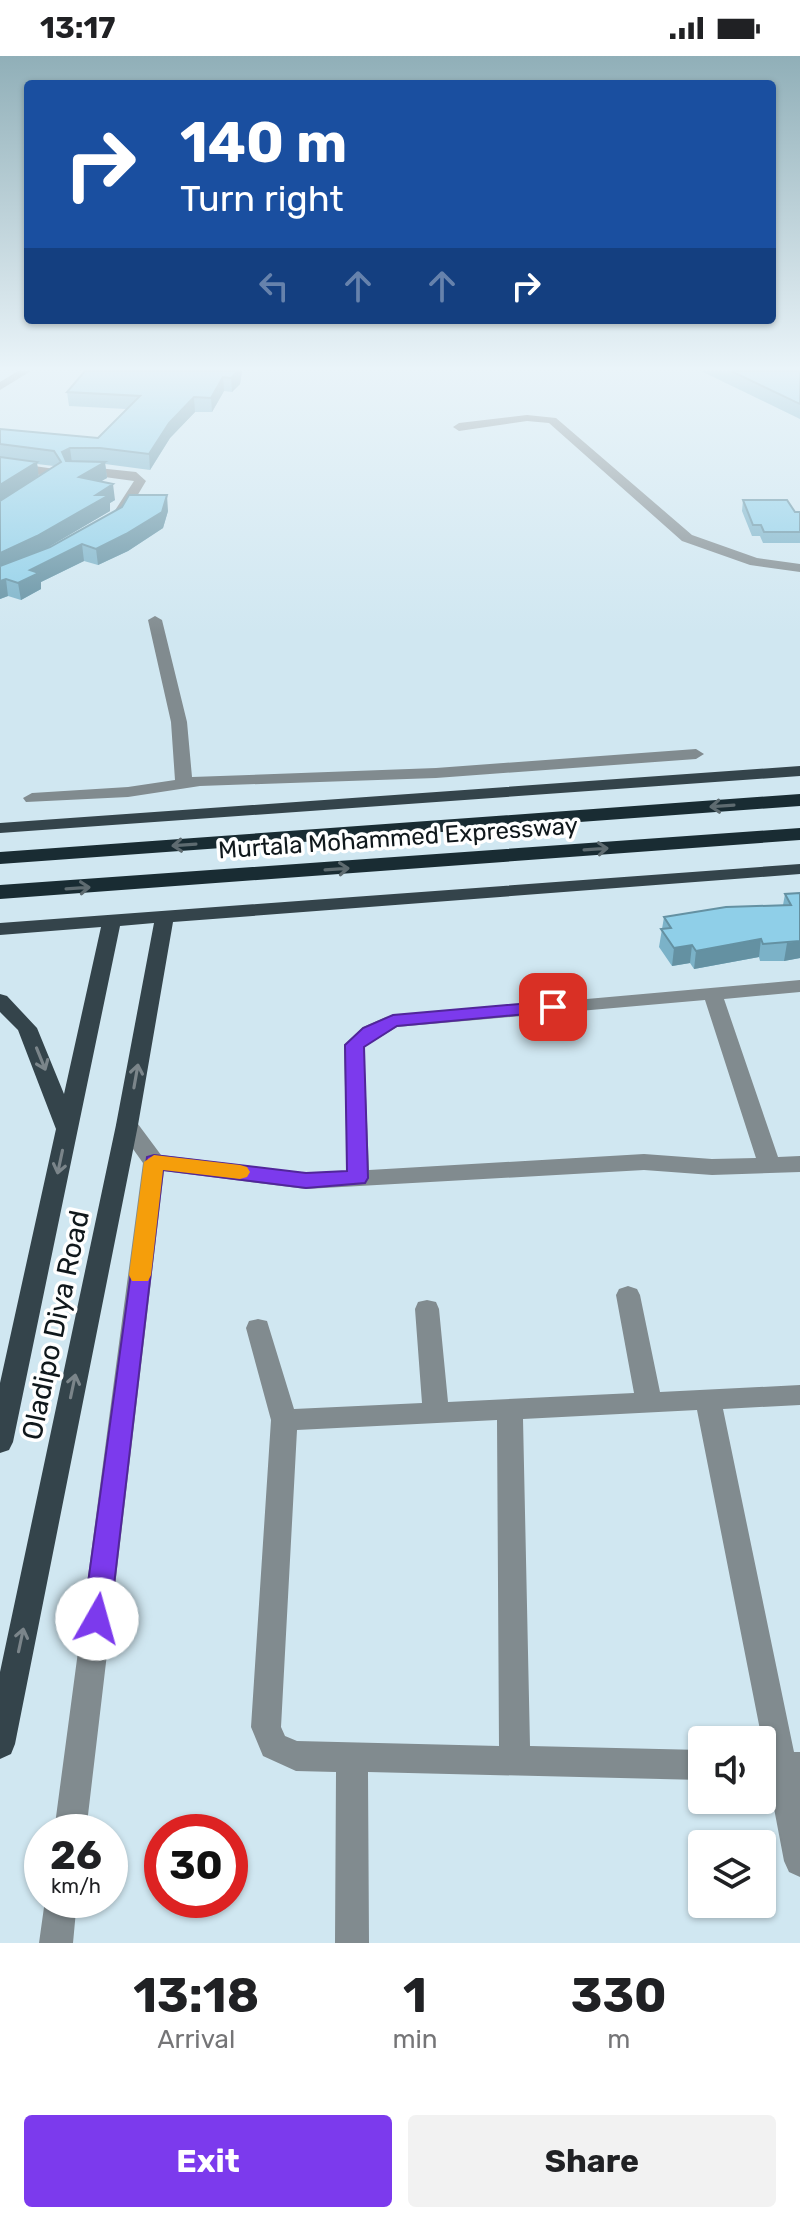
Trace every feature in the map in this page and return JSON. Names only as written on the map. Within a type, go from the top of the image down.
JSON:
[{"type":"highway","name":"Murtala Mohammed Expressway","points":[[0,858],[800,800]]},
{"type":"highway","name":"Murtala Mohammed Expressway","points":[[0,892],[800,834]]},
{"type":"main road","points":[[0,828],[800,771]]},
{"type":"main road","points":[[0,929],[800,869]]},
{"type":"main road","name":"Oladipo Diya Road","points":[[0,1744],[127,1125],[164,918]]},
{"type":"main road","name":"Oladipo Diya Road","points":[[0,1442],[112,921]]},
{"type":"main road","points":[[0,1000],[27,1028],[67,1129]]},
{"type":"street","points":[[597,459],[687,538],[755,562],[800,568]]},
{"type":"street","points":[[0,465],[43,470],[51,472],[54,477],[0,512]]},
{"type":"street","points":[[72,470],[125,473],[136,476],[140,481],[117,517],[106,524]]},
{"type":"street","points":[[155,620],[159,652],[185,756],[183,783]]},
{"type":"street","points":[[32,798],[128,792],[183,783],[451,772],[696,754]]},
{"type":"street","points":[[128,792],[130,820]]},
{"type":"street","points":[[358,1178],[354,1045],[370,1032],[393,1021],[800,986]]},
{"type":"street","points":[[712,992],[770,1165]]},
{"type":"street","points":[[72,1814],[154,1162],[127,1125]]},
{"type":"street","points":[[154,1162],[306,1181],[644,1162],[712,1167],[800,1164]]},
{"type":"street","points":[[628,1295],[649,1402]]},
{"type":"street","points":[[427,1309],[436,1412]]},
{"type":"street","points":[[258,1328],[284,1420],[266,1727],[274,1746],[296,1756],[688,1765]]},
{"type":"street","points":[[284,1420],[800,1395]]},
{"type":"street","points":[[708,1400],[800,1861]]},
{"type":"street","points":[[510,1409],[515,1761]]},
{"type":"street","points":[[352,1757],[352,1943]]},
{"type":"street","points":[[56,1943],[59,1918]]},
{"type":"building","points":[[0,459],[37,462],[0,485]]},
{"type":"building","points":[[59,459],[105,462],[79,477],[113,484],[96,495],[109,495],[0,553],[0,501],[61,462]]},
{"type":"building","points":[[129,495],[167,495],[162,512],[126,534],[96,549],[82,544],[30,570],[39,573],[18,583],[6,579],[0,581],[0,566],[50,547],[122,507]]},
{"type":"building","points":[[743,500],[787,500],[795,512],[800,512],[800,532],[764,532],[761,525],[753,525]]},
{"type":"building","points":[[800,893],[800,941],[763,944],[761,939],[696,951],[692,945],[674,948],[661,929],[671,928],[664,917],[726,907],[791,905],[785,894]]},
{"type":"slow traffic","points":[[140,1275],[154,1162],[240,1172]]},
{"type":"route","points":[[97,1619],[154,1162],[306,1181],[358,1178],[354,1045],[370,1032],[393,1021],[553,1007]]}]
